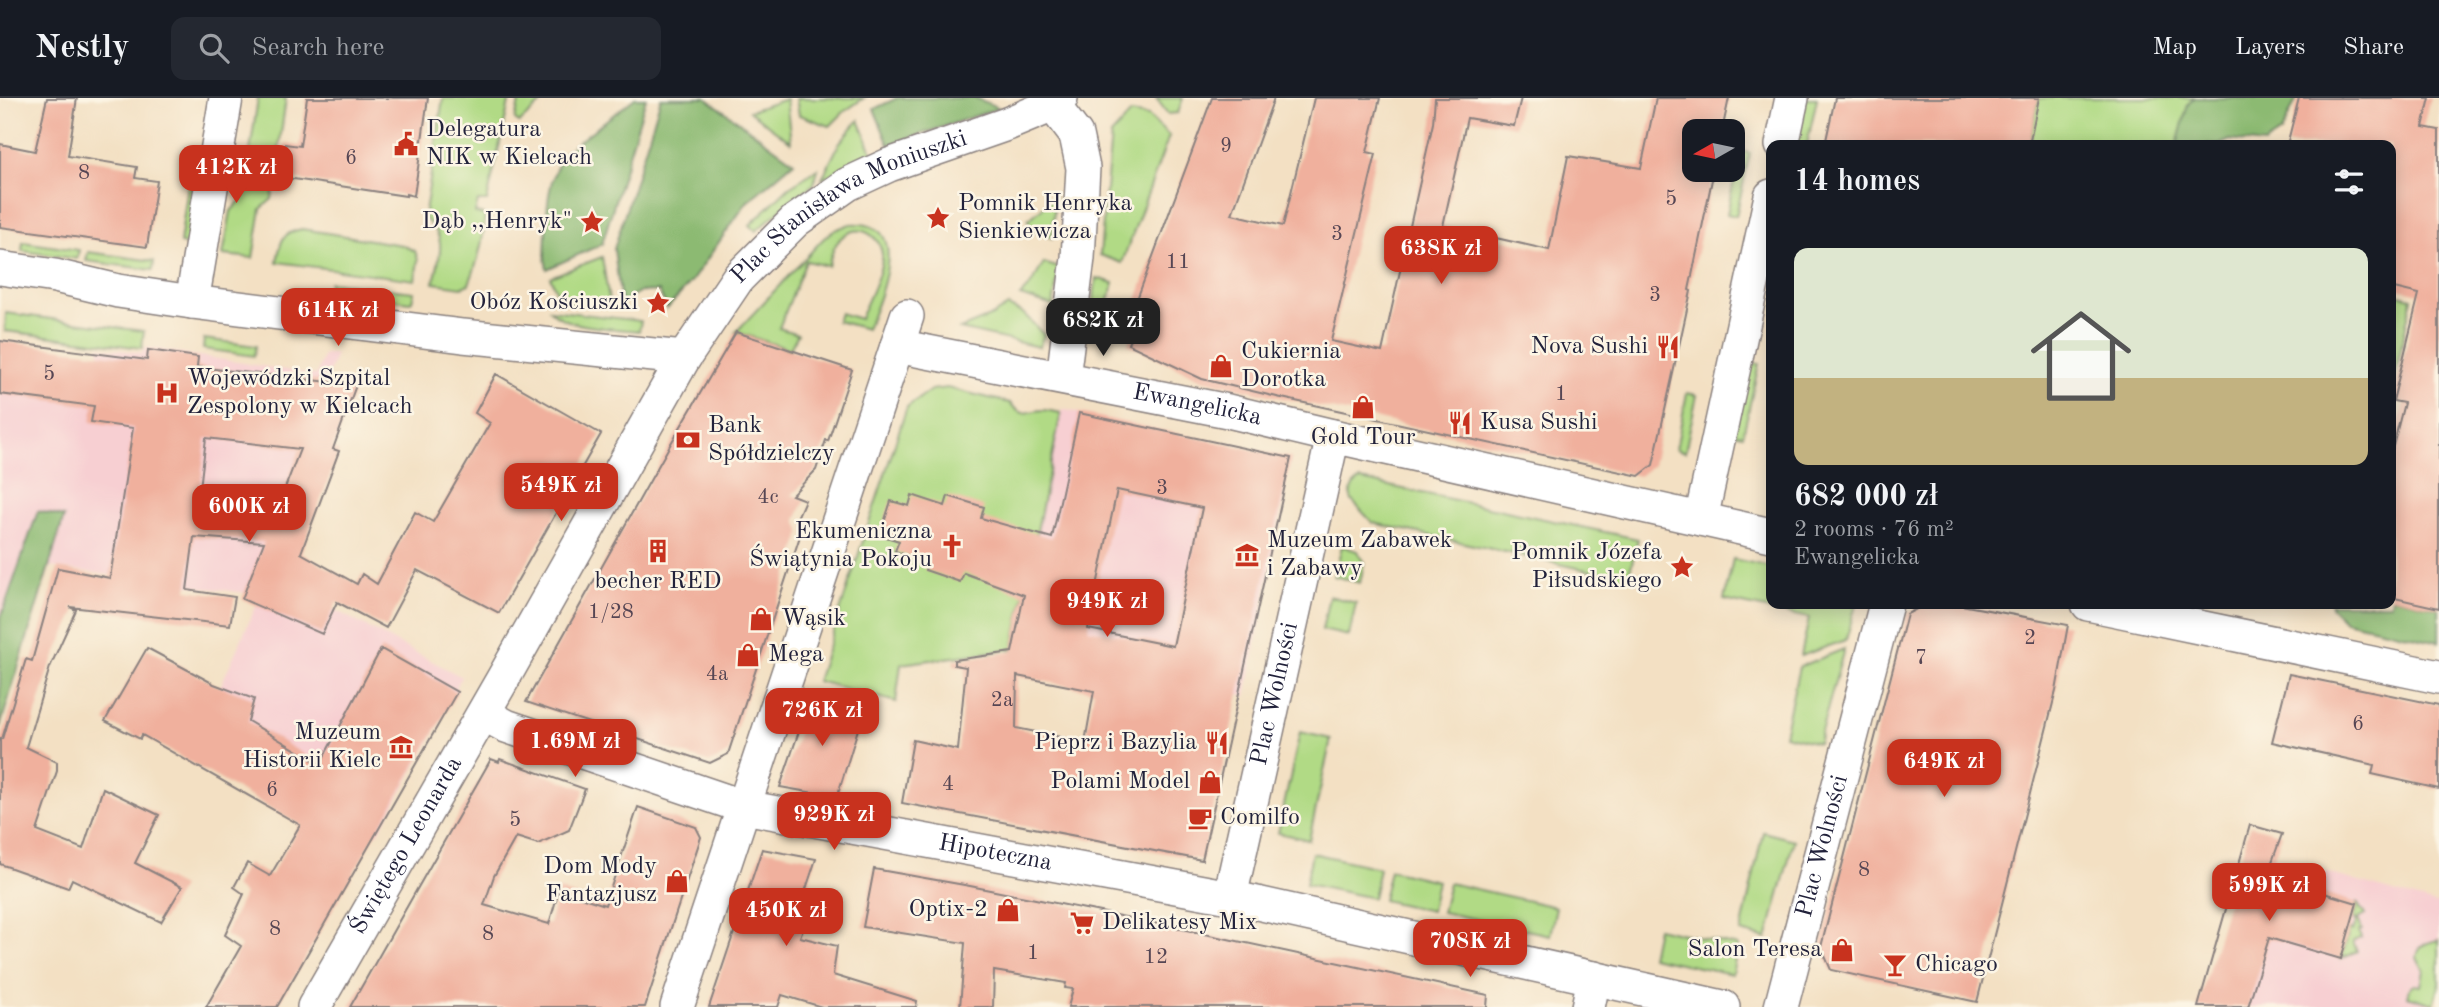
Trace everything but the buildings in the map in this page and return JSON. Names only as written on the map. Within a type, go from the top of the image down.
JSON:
[{"type":"street","points":[[192,302],[226,98]]},
{"type":"street","points":[[1783,140],[1792,98]]},
{"type":"street","name":"Plac Stanisława Moniuszki","points":[[684,358],[738,278],[776,238],[821,202],[848,184],[889,165],[1007,124],[1057,101],[1076,135],[1083,168],[1078,258],[1063,378]]},
{"type":"street","points":[[1701,519],[1766,219]]},
{"type":"street","points":[[0,268],[192,302],[439,333],[684,358]]},
{"type":"street","name":"Ewangelicka","points":[[744,807],[902,331],[1063,378],[1297,426],[1333,436]]},
{"type":"street","name":"Świętego Leonarda","points":[[314,1007],[484,714],[684,358]]},
{"type":"street","points":[[1333,436],[1766,534]]},
{"type":"street","name":"Plac Wolności","points":[[1230,897],[1333,436]]},
{"type":"street","name":"Plac Wolności","points":[[1781,1007],[1885,609]]},
{"type":"street","points":[[2112,609],[2439,677]]},
{"type":"street","name":"Hipoteczna","points":[[484,714],[506,726],[744,807],[1230,897]]},
{"type":"street","points":[[677,1007],[744,807]]},
{"type":"street","points":[[1230,897],[1591,993],[1723,1007]]},
{"type":"shaded area","points":[[0,341],[100,354],[99,347],[142,353],[145,347],[316,375],[324,354],[336,354],[253,572],[333,609],[462,677],[457,685],[457,692],[378,834],[195,722],[220,687],[261,595],[50,567],[0,728]]},
{"type":"shaded area","points":[[1062,409],[1291,458],[1246,696],[1028,649],[1013,649]]},
{"type":"shaded area","points":[[2244,849],[2439,905],[2439,986],[2434,1007],[2198,1007]]},
{"type":"green space","points":[[258,98],[286,98],[272,199],[261,209],[253,258],[223,255],[231,211],[243,198]]},
{"type":"green space","points":[[443,98],[510,98],[487,201],[478,201],[475,213],[485,215],[480,250],[469,284],[462,287],[434,283],[440,256],[439,240],[432,225],[424,218]]},
{"type":"green space","points":[[520,98],[547,98],[519,123],[515,120]]},
{"type":"green space","points":[[635,98],[646,98],[602,244],[547,269],[545,258],[548,203],[558,164],[565,152]]},
{"type":"green space","points":[[661,98],[706,98],[794,162],[747,202],[691,282],[667,309],[659,291],[639,292],[621,303],[614,249]]},
{"type":"green space","points":[[796,98],[864,98],[830,126],[799,115]]},
{"type":"green space","points":[[897,98],[976,98],[999,108],[889,145],[874,109]]},
{"type":"green space","points":[[1156,98],[1183,98],[1178,113],[1168,114]]},
{"type":"green space","points":[[1806,98],[1817,98],[1808,140],[1796,140]]},
{"type":"green space","points":[[2039,98],[2198,98],[2188,140],[2030,140]]},
{"type":"green space","points":[[2194,98],[2297,98],[2281,133],[2270,140],[2178,140],[2188,104]]},
{"type":"green space","points":[[786,99],[791,142],[749,111]]},
{"type":"green space","points":[[1131,113],[1148,116],[1169,136],[1122,263],[1100,255],[1111,135]]},
{"type":"green space","points":[[859,120],[872,152],[822,179],[840,142]]},
{"type":"green space","points":[[1745,152],[1750,153],[1745,176]]},
{"type":"green space","points":[[818,169],[814,184],[756,231],[750,225],[789,187]]},
{"type":"green space","points":[[190,170],[205,172],[194,246],[180,243]]},
{"type":"green space","points":[[1734,182],[1744,182],[1736,216],[1727,214]]},
{"type":"green space","points":[[1055,197],[1052,238],[1032,230],[1028,220]]},
{"type":"green space","points":[[850,224],[870,226],[882,234],[887,247],[884,281],[867,329],[837,321],[840,313],[860,319],[882,262],[878,242],[868,233],[855,231],[839,240],[828,266],[806,261],[779,328],[798,334],[790,349],[736,332],[823,239],[832,231]]},
{"type":"green space","points":[[302,229],[402,245],[415,251],[418,260],[415,280],[277,262],[285,236]]},
{"type":"green space","points":[[23,242],[79,250],[77,259],[22,251]]},
{"type":"green space","points":[[88,252],[154,261],[153,270],[86,261]]},
{"type":"green space","points":[[602,257],[610,307],[563,301],[550,277]]},
{"type":"green space","points":[[1044,263],[1059,268],[1053,306],[1020,296],[1030,286]]},
{"type":"green space","points":[[1096,278],[1114,283],[1102,323],[1092,320]]},
{"type":"green space","points":[[329,282],[414,292],[410,302],[328,291]]},
{"type":"green space","points":[[2396,294],[2412,298],[2396,371]]},
{"type":"green space","points":[[1008,306],[1024,314],[1044,335],[1039,347],[960,329],[992,316]]},
{"type":"green space","points":[[550,310],[641,321],[639,331],[604,328],[568,321]]},
{"type":"green space","points":[[6,313],[144,331],[142,348],[5,331]]},
{"type":"green space","points":[[204,339],[256,346],[254,356],[203,349]]},
{"type":"green space","points":[[1750,362],[1759,364],[1743,435],[1734,433]]},
{"type":"green space","points":[[947,388],[1010,403],[1022,413],[1043,410],[1061,413],[1013,649],[901,664],[896,702],[817,681],[907,407],[931,390]]},
{"type":"green space","points":[[1687,393],[1697,395],[1685,452],[1676,449]]},
{"type":"green space","points":[[1361,480],[1638,539],[1628,579],[1373,523],[1352,501],[1352,489]]},
{"type":"green space","points":[[38,511],[64,517],[0,727],[0,620]]},
{"type":"green space","points":[[1342,546],[1357,551],[1364,563],[1360,583],[1334,576]]},
{"type":"green space","points":[[1733,559],[1766,566],[1766,609],[1724,600]]},
{"type":"green space","points":[[1329,596],[1356,603],[1349,636],[1322,630]]},
{"type":"green space","points":[[2396,598],[2439,608],[2439,642],[2345,621],[2333,609],[2396,609]]},
{"type":"green space","points":[[1766,609],[1855,609],[1846,640],[1801,656],[1809,618]]},
{"type":"green space","points":[[1844,649],[1818,743],[1784,735],[1799,667]]},
{"type":"green space","points":[[1300,732],[1331,739],[1309,840],[1278,833]]},
{"type":"green space","points":[[1763,832],[1794,840],[1767,939],[1741,932]]},
{"type":"green space","points":[[1312,853],[1379,868],[1373,898],[1306,884]]},
{"type":"green space","points":[[1390,870],[1437,881],[1431,911],[1383,900]]},
{"type":"green space","points":[[1449,883],[1556,907],[1550,935],[1442,912]]},
{"type":"green space","points":[[2357,903],[2365,915],[2358,919],[2362,930],[2359,931],[2361,938],[2353,941],[2357,951],[2341,959],[2350,930],[2353,931],[2357,920],[2353,919]]},
{"type":"green space","points":[[1657,928],[1738,946],[1732,974],[1651,957]]},
{"type":"green space","points":[[2439,940],[2439,986],[2434,1004],[2408,996],[2410,988],[2421,986],[2424,970],[2417,958],[2419,950],[2427,943]]},
{"type":"place","name":"Delegatura NIK w Kielcach","points":[[406,144]]},
{"type":"place","name":"Pomnik Henryka Sienkiewicza","points":[[938,218]]},
{"type":"place","name":"Dąb ,,Henryk\"","points":[[592,222]]},
{"type":"place","name":"Obóz Kościuszki","points":[[658,303]]},
{"type":"place","name":"Nova Sushi","points":[[1668,347]]},
{"type":"place","name":"Cukiernia Dorotka","points":[[1221,366]]},
{"type":"place","name":"Wojewódzki Szpital Zespolony w Kielcach","points":[[167,393]]},
{"type":"place","name":"Gold Tour","points":[[1363,407]]},
{"type":"place","name":"Kusa Sushi","points":[[1460,423]]},
{"type":"place","name":"Bank Spółdzielczy","points":[[688,440]]},
{"type":"place","name":"Ekumeniczna Świątynia Pokoju","points":[[952,546]]},
{"type":"place","name":"becher RED","points":[[658,551]]},
{"type":"place","name":"Muzeum Zabawek i Zabawy","points":[[1247,555]]},
{"type":"place","name":"Pomnik Józefa Piłsudskiego","points":[[1682,567]]},
{"type":"place","name":"Wąsik","points":[[761,619]]},
{"type":"place","name":"Mega","points":[[748,655]]},
{"type":"place","name":"Pieprz i Bazylia","points":[[1217,743]]},
{"type":"place","name":"Muzeum Historii Kielc","points":[[401,747]]},
{"type":"place","name":"Polami Model","points":[[1210,782]]},
{"type":"place","name":"Comilfo","points":[[1200,818]]},
{"type":"place","name":"Dom Mody Fantazjusz","points":[[677,881]]},
{"type":"place","name":"Optix-2","points":[[1008,910]]},
{"type":"place","name":"Delikatesy Mix","points":[[1082,923]]},
{"type":"place","name":"Salon Teresa","points":[[1842,950]]},
{"type":"place","name":"Chicago","points":[[1895,965]]}]
